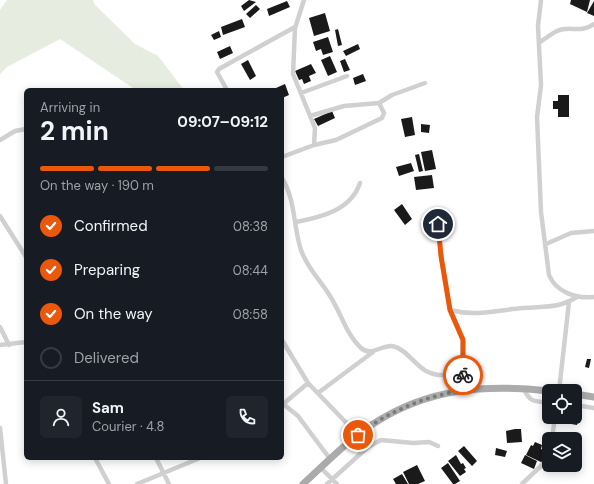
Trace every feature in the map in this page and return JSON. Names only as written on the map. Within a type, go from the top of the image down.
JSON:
[{"type":"main road","points":[[303,484],[358,435],[373,424],[400,409],[430,397],[458,390],[476,389],[524,389],[542,391]]},
{"type":"main road","points":[[582,395],[594,397]]},
{"type":"street","points":[[304,0],[296,27],[293,74],[315,128],[314,145]]},
{"type":"street","points":[[541,0],[538,26],[541,85],[538,117],[541,212],[549,275],[557,288],[577,297],[594,297]]},
{"type":"street","points":[[540,42],[557,31],[570,29],[583,30],[594,24]]},
{"type":"street","points":[[226,88],[218,76],[217,72],[219,69],[296,27]]},
{"type":"street","points":[[301,93],[347,76]]},
{"type":"street","points":[[310,116],[344,106],[379,103],[392,95],[425,83]]},
{"type":"street","points":[[284,156],[314,145],[336,140],[382,118],[384,113],[379,103]]},
{"type":"street","points":[[0,140],[15,131],[24,129]]},
{"type":"street","points":[[284,183],[293,203],[301,250],[310,269],[331,297],[352,338],[367,352],[374,351]]},
{"type":"street","points":[[296,222],[313,219],[336,210],[344,205],[357,191],[360,183]]},
{"type":"street","points":[[0,216],[2,223],[24,254]]},
{"type":"street","points":[[438,224],[441,256],[450,310],[463,340],[462,374]]},
{"type":"street","points":[[546,244],[571,233],[594,231]]},
{"type":"street","points":[[450,310],[474,314],[524,308],[549,308],[569,302],[577,297]]},
{"type":"street","points":[[560,384],[569,302]]},
{"type":"street","points":[[0,327],[10,345]]},
{"type":"street","points":[[0,345],[24,342]]},
{"type":"street","points":[[318,393],[374,351],[384,346],[394,346],[425,370],[435,375],[456,373],[462,374],[469,379],[476,389]]},
{"type":"street","points":[[284,347],[308,383],[358,435]]},
{"type":"street","points":[[284,402],[308,383]]},
{"type":"street","points":[[524,389],[527,397],[531,400],[542,402]]},
{"type":"street","points":[[284,406],[298,416],[330,459]]},
{"type":"street","points":[[582,407],[594,408]]},
{"type":"street","points":[[0,428],[6,484]]},
{"type":"street","points":[[326,484],[368,447],[381,440],[413,444],[429,442],[438,446]]},
{"type":"street","points":[[96,460],[109,484]]},
{"type":"street","points":[[157,460],[169,484]]},
{"type":"street","points":[[137,484],[195,460]]},
{"type":"street","points":[[522,484],[542,465]]},
{"type":"street","points":[[321,468],[337,484]]},
{"type":"shaded area","points":[[7,0],[93,0],[95,5],[135,44],[158,56],[182,88],[133,88],[60,39],[7,67],[0,74],[0,10]]},
{"type":"building","points":[[249,0],[256,2],[244,11],[241,6]]},
{"type":"building","points":[[571,0],[590,0],[587,12],[570,4]]},
{"type":"building","points":[[287,1],[290,7],[269,16],[267,9]]},
{"type":"building","points":[[594,1],[594,16],[587,13]]},
{"type":"building","points":[[256,5],[260,9],[250,18],[246,14]]},
{"type":"building","points":[[325,13],[330,31],[314,36],[309,18]]},
{"type":"building","points":[[242,19],[245,27],[223,35],[221,27]]},
{"type":"building","points":[[338,29],[342,45],[338,46],[335,30]]},
{"type":"building","points":[[219,31],[221,37],[214,40],[211,35]]},
{"type":"building","points":[[328,37],[333,52],[323,55],[321,49],[316,51],[313,42]]},
{"type":"building","points":[[358,44],[360,49],[346,56],[343,51]]},
{"type":"building","points":[[230,46],[233,53],[220,59],[217,52]]},
{"type":"building","points":[[330,56],[337,72],[328,76],[321,60]]},
{"type":"building","points":[[345,59],[350,70],[344,72],[340,61]]},
{"type":"building","points":[[248,60],[256,76],[250,80],[241,64]]},
{"type":"building","points":[[311,64],[316,73],[309,76],[311,81],[304,84],[302,79],[299,80],[295,71]]},
{"type":"building","points":[[363,74],[366,81],[355,85],[353,78]]},
{"type":"building","points":[[285,84],[289,95],[284,97],[284,88],[276,88]]},
{"type":"building","points":[[558,95],[569,95],[569,117],[558,117],[558,109],[553,109],[553,101],[558,101]]},
{"type":"building","points":[[332,111],[335,118],[318,126],[314,119]]},
{"type":"building","points":[[412,117],[415,135],[405,137],[401,119]]},
{"type":"building","points":[[421,124],[430,125],[429,133],[421,132]]},
{"type":"building","points":[[432,150],[436,169],[425,171],[421,152]]},
{"type":"building","points":[[419,154],[423,171],[419,172],[415,155]]},
{"type":"building","points":[[411,163],[414,171],[399,176],[396,167]]},
{"type":"building","points":[[432,175],[434,188],[416,190],[414,177]]},
{"type":"building","points":[[402,204],[412,219],[405,225],[394,210]]},
{"type":"building","points":[[587,359],[591,359],[589,368],[585,367]]},
{"type":"building","points":[[521,429],[522,442],[507,443],[506,431]]},
{"type":"building","points":[[535,442],[542,445],[542,463],[526,455],[531,445],[533,446]]},
{"type":"building","points":[[464,446],[477,461],[472,466],[458,451]]},
{"type":"building","points":[[496,448],[507,451],[505,457],[495,455]]},
{"type":"building","points":[[456,455],[461,464],[463,463],[466,468],[464,469],[466,472],[460,476],[448,461]]},
{"type":"building","points":[[525,455],[537,461],[534,469],[521,463]]},
{"type":"building","points":[[448,463],[460,481],[455,484],[453,484],[441,468]]},
{"type":"building","points":[[417,465],[425,481],[418,484],[409,484],[403,472]]},
{"type":"building","points":[[402,474],[408,484],[396,484],[393,479]]},
{"type":"way so far","points":[[358,435],[373,424],[400,409],[430,397],[458,390],[476,389],[469,379],[463,375]]},
{"type":"route","points":[[438,224],[441,256],[450,310],[463,340],[463,375]]}]
